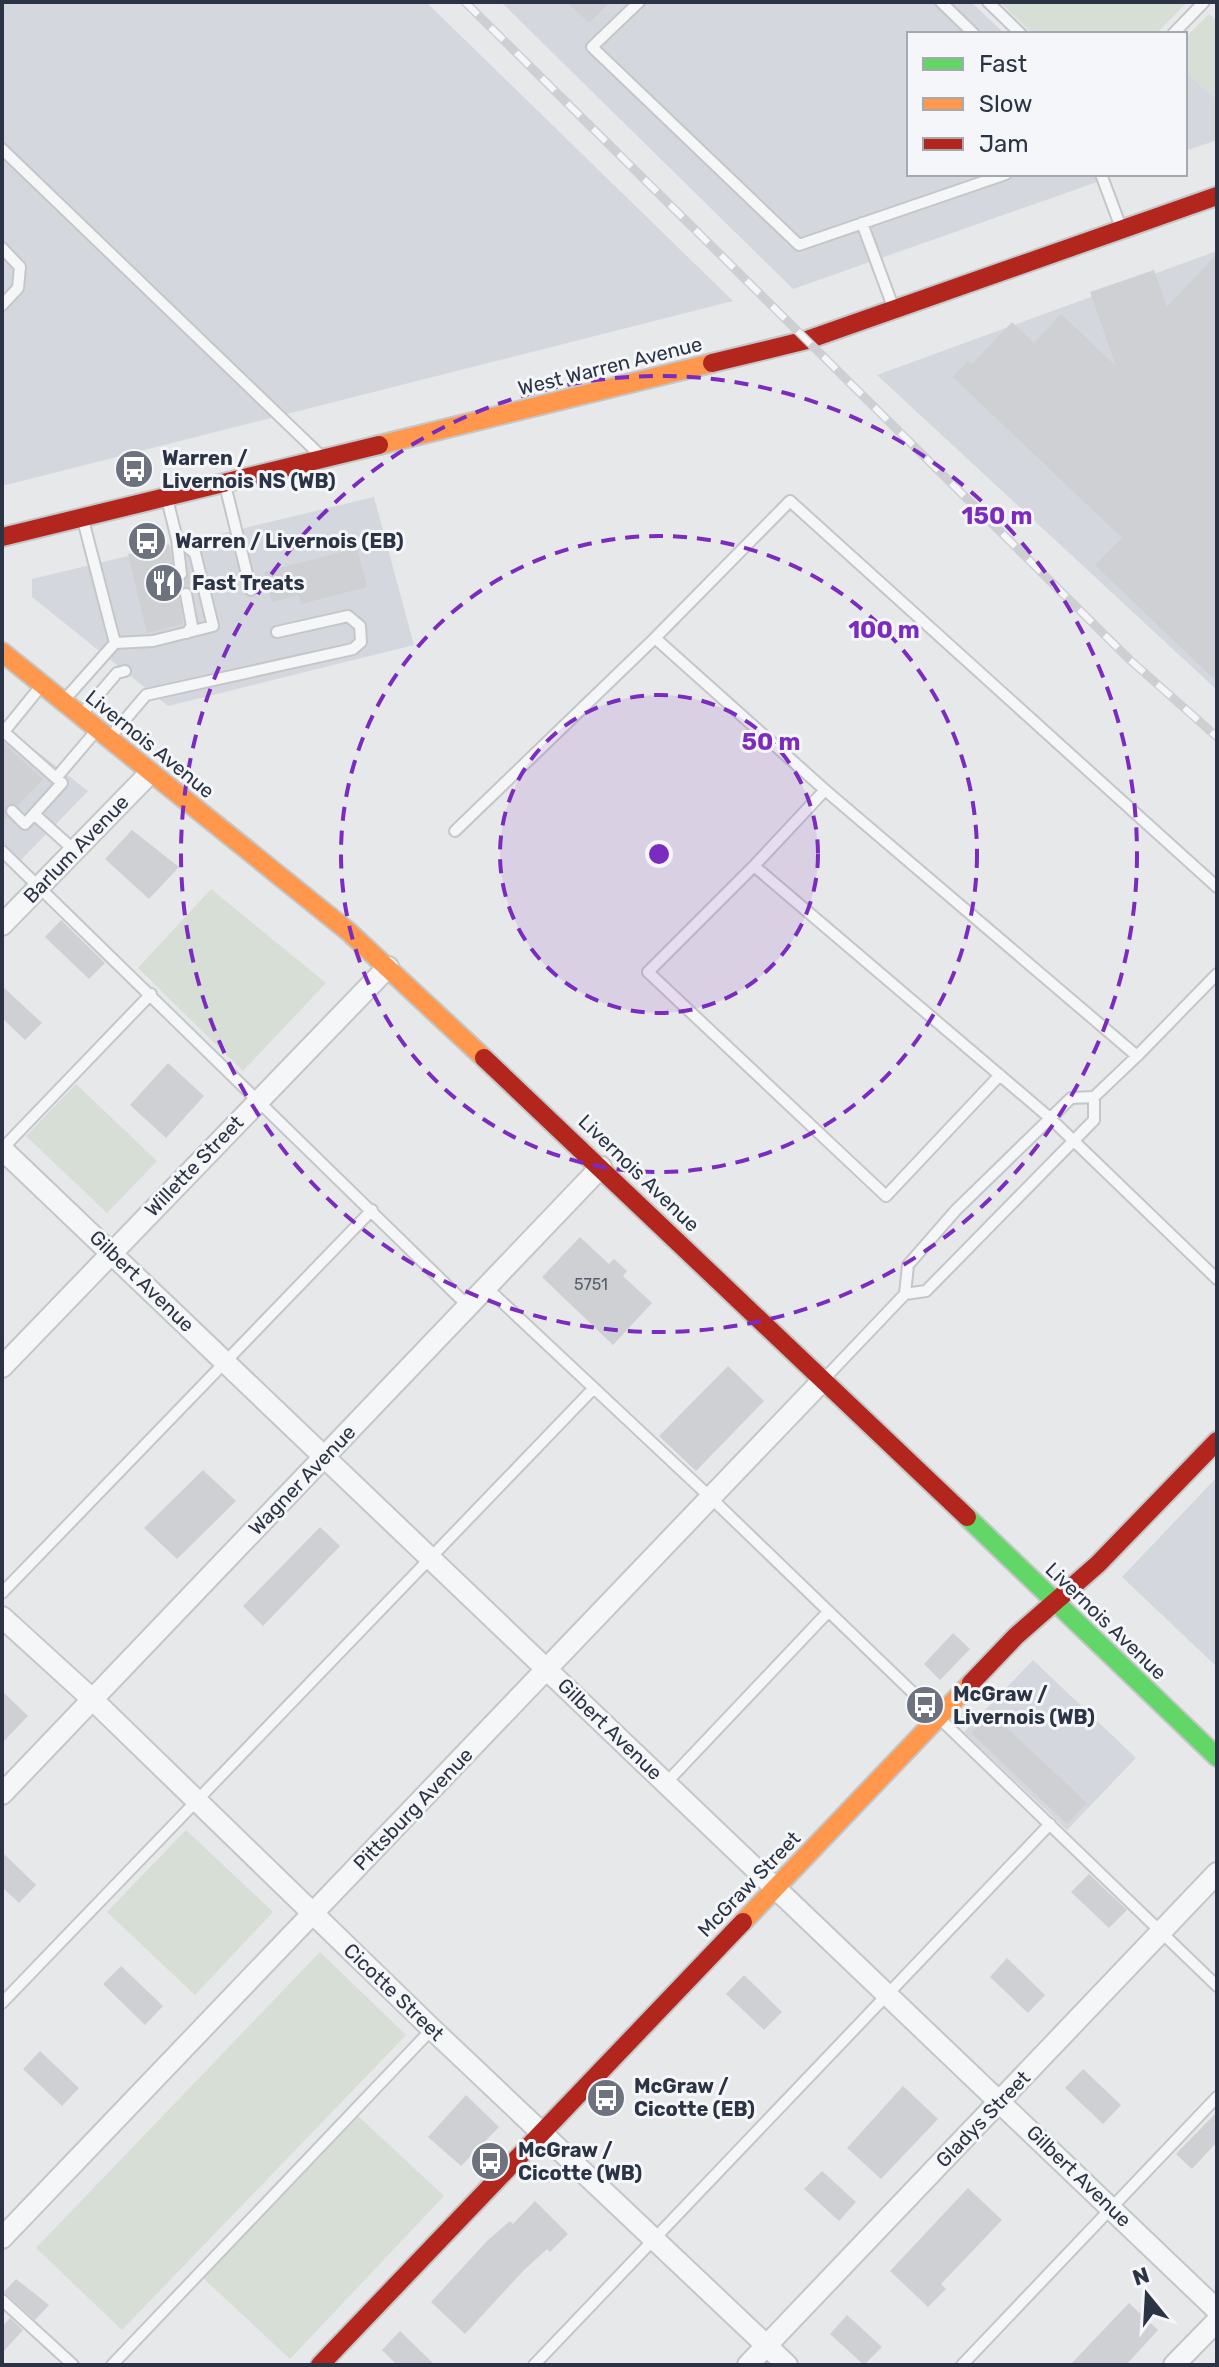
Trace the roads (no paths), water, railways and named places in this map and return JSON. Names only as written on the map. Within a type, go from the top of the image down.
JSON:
[{"type":"main road","name":"West Warren Avenue","points":[[2,537],[777,348],[1217,196]]},
{"type":"main road","name":"Livernois Avenue","points":[[2,652],[349,932],[388,967],[1217,1757]]},
{"type":"main road","name":"McGraw Street","points":[[320,2365],[1016,1636],[1056,1603],[1217,1441]]},
{"type":"street","name":"Barlum Avenue","points":[[2,925],[150,773]]},
{"type":"street","name":"Willette Street","points":[[2,1367],[388,967]]},
{"type":"street","name":"Gilbert Avenue","points":[[2,1149],[1217,2310]]},
{"type":"street","name":"Wagner Avenue","points":[[2,1794],[601,1167]]},
{"type":"street","name":"Pittsburg Avenue","points":[[2,2238],[823,1380]]},
{"type":"street","name":"Cicotte Street","points":[[2,1617],[92,1699],[432,2029],[787,2365]]},
{"type":"street","name":"Gladys Street","points":[[748,2365],[1217,1873]]},
{"type":"street","points":[[1174,2365],[1217,2321]]},
{"type":"lane","points":[[639,2],[592,47],[799,245],[1000,176]]},
{"type":"lane","points":[[941,2],[972,32]]},
{"type":"lane","points":[[988,2],[1019,32]]},
{"type":"lane","points":[[1175,32],[1204,2]]},
{"type":"lane","points":[[2,149],[323,458]]},
{"type":"lane","points":[[1102,176],[1121,230]]},
{"type":"lane","points":[[862,223],[894,309]]},
{"type":"lane","points":[[2,248],[20,267],[18,288],[2,305]]},
{"type":"lane","points":[[225,483],[251,590]]},
{"type":"lane","points":[[166,497],[177,539],[181,574]]},
{"type":"lane","points":[[455,831],[655,638],[790,501],[1217,887]]},
{"type":"lane","points":[[83,518],[115,643]]},
{"type":"lane","points":[[63,702],[115,643],[153,641],[213,626],[195,553],[177,539]]},
{"type":"lane","points":[[186,594],[192,626],[187,633]]},
{"type":"lane","points":[[56,778],[146,695],[353,649],[361,642],[360,626],[348,616],[277,632]]},
{"type":"lane","points":[[655,638],[825,790],[1137,1056]]},
{"type":"lane","points":[[80,716],[117,673],[125,671]]},
{"type":"lane","points":[[12,811],[25,824],[62,783],[32,763],[3,733],[42,685]]},
{"type":"lane","points":[[825,790],[648,972],[886,1196],[1000,1075]]},
{"type":"lane","points":[[34,814],[74,850]]},
{"type":"lane","points":[[2,851],[259,1098],[468,1306]]},
{"type":"lane","points":[[754,866],[1050,1118],[1217,1279]]},
{"type":"lane","points":[[823,1380],[905,1294],[908,1265],[956,1210],[1071,1098],[1094,1097],[1217,974]]},
{"type":"lane","points":[[2,1149],[151,994]]},
{"type":"lane","points":[[905,1294],[926,1291],[1094,1120],[1094,1097]]},
{"type":"lane","points":[[2,1593],[224,1359],[372,1210]]},
{"type":"lane","points":[[486,1287],[710,1497],[1217,1986]]},
{"type":"lane","points":[[2,2003],[594,1388]]},
{"type":"lane","points":[[666,1783],[828,1612]]},
{"type":"lane","points":[[534,2365],[1050,1824]]},
{"type":"lane","points":[[112,2365],[432,2029]]},
{"type":"lane","points":[[962,2365],[1217,2097]]},
{"type":"lane","points":[[2,2300],[73,2365]]},
{"type":"railway","points":[[465,2],[1130,660],[1217,737]]},
{"type":"place","name":"Warren / Livernois NS (WB)","points":[[134,469]]},
{"type":"place","name":"Warren / Livernois (EB)","points":[[147,541]]},
{"type":"place","name":"Fast Treats","points":[[164,583]]},
{"type":"place","name":"McGraw / Livernois (WB)","points":[[925,1705]]},
{"type":"place","name":"McGraw / Cicotte (EB)","points":[[606,2098]]},
{"type":"place","name":"McGraw / Cicotte (WB)","points":[[490,2161]]}]
